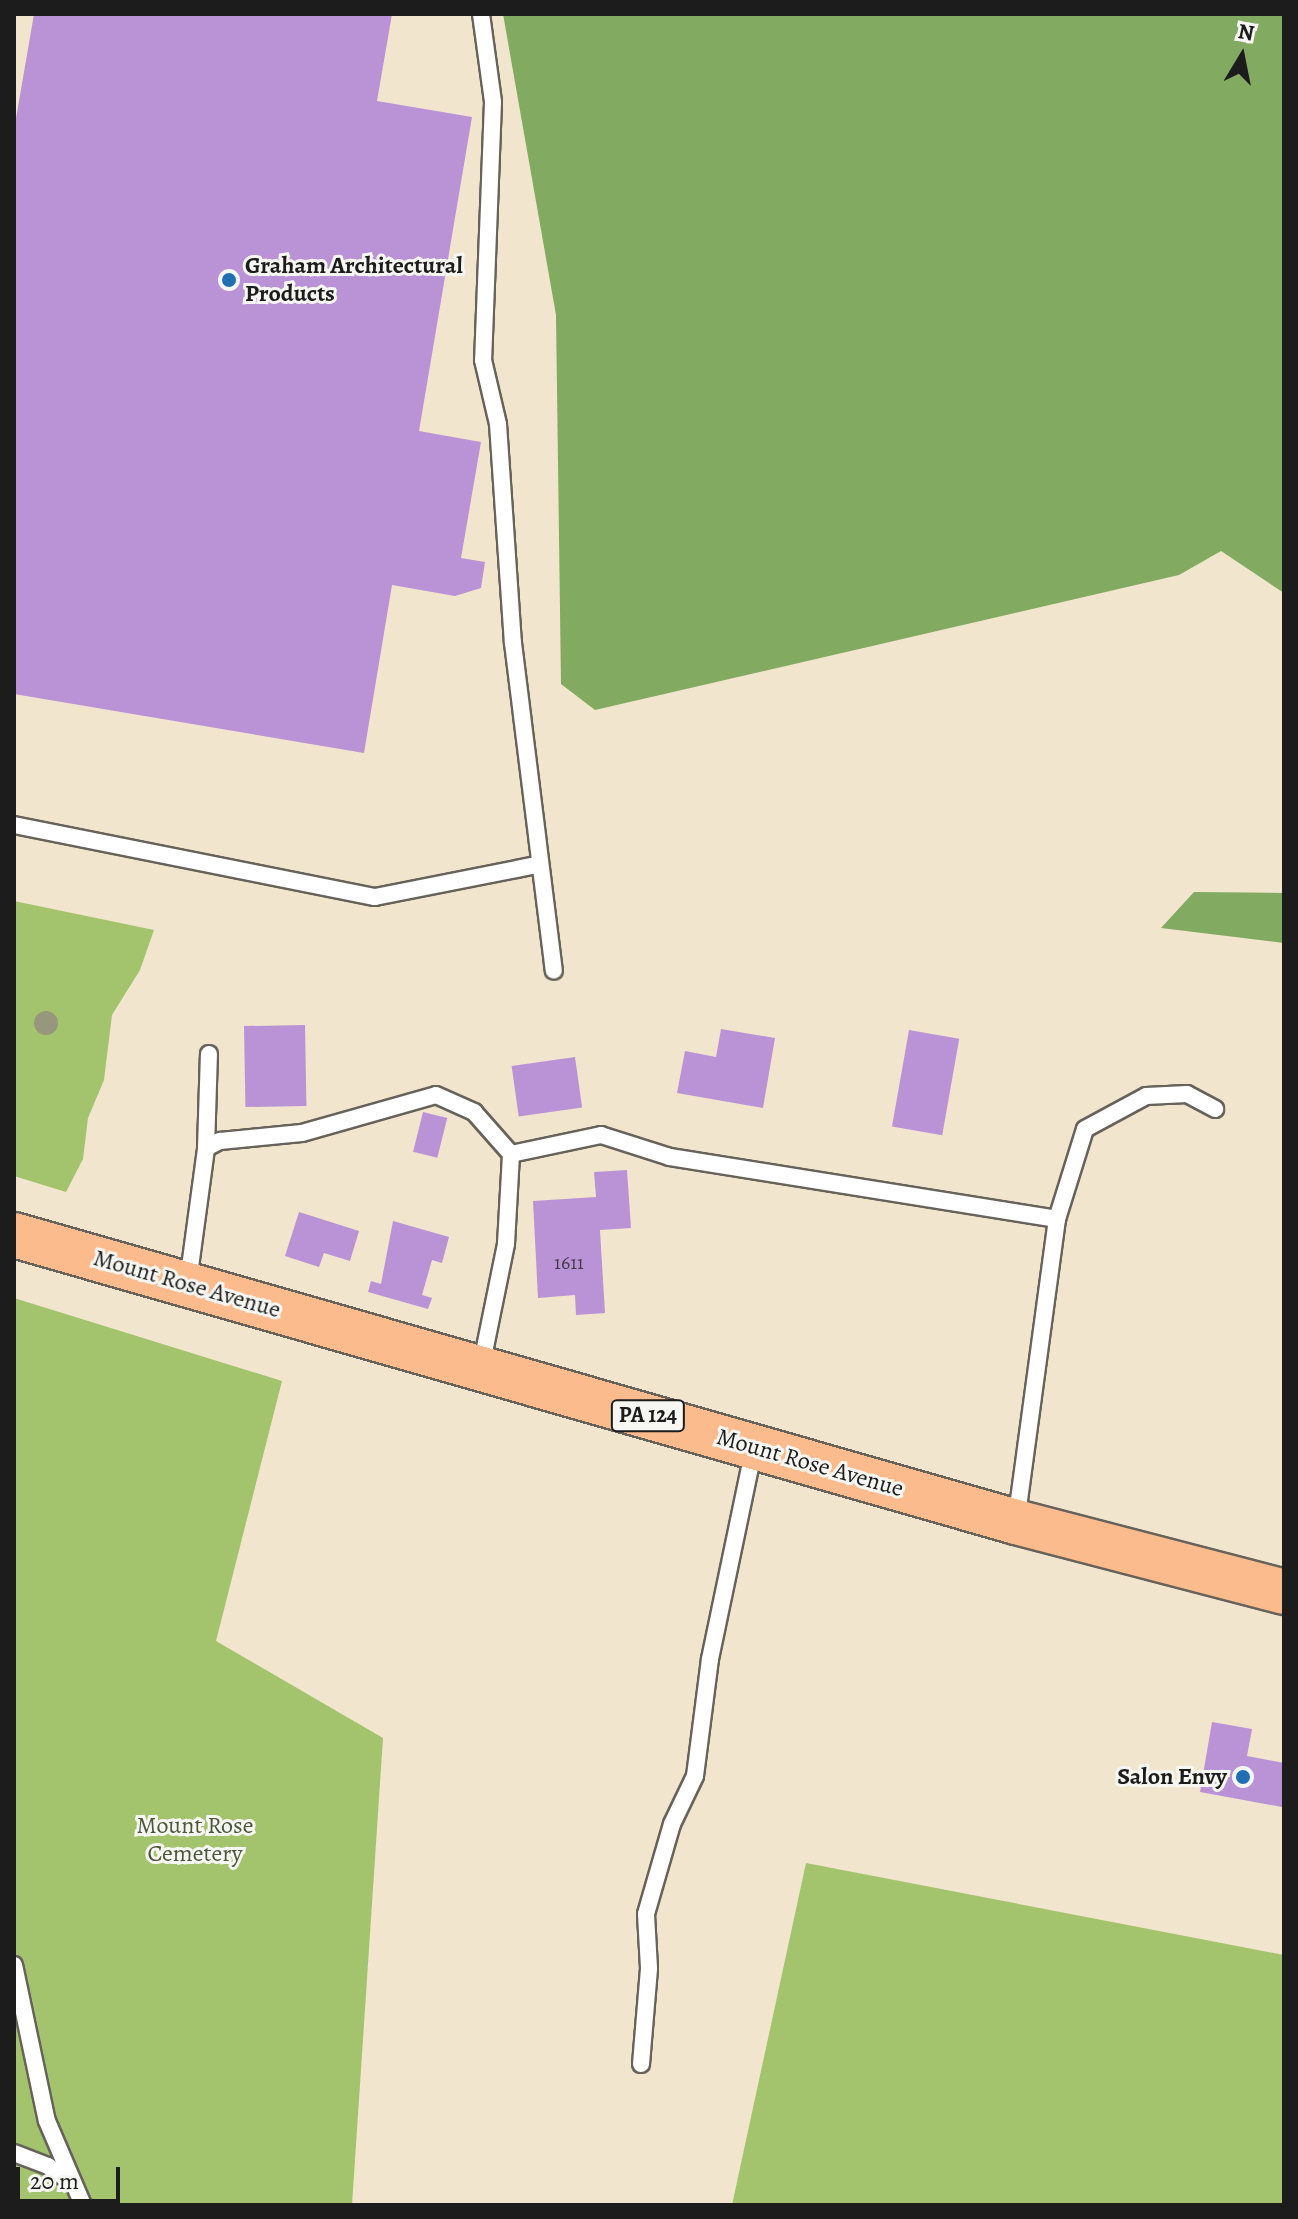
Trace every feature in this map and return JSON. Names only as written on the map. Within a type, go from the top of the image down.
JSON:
[{"type":"main road","name":"Mount Rose Avenue","points":[[14,1235],[1016,1522],[1284,1592]]},
{"type":"lane","points":[[481,14],[493,102],[483,360],[498,424],[513,643],[537,865],[554,970]]},
{"type":"lane","points":[[14,825],[375,897],[537,865]]},
{"type":"lane","points":[[188,1284],[206,1148],[209,1054]]},
{"type":"lane","points":[[1016,1522],[1057,1219],[1085,1129],[1146,1096],[1187,1094],[1215,1109]]},
{"type":"lane","points":[[206,1148],[240,1137],[302,1133],[436,1095],[474,1112],[511,1154],[506,1244],[480,1368]]},
{"type":"lane","points":[[511,1154],[601,1135],[670,1157],[1057,1219]]},
{"type":"lane","points":[[641,2064],[649,1968],[646,1914],[672,1824],[695,1776],[712,1645],[754,1447]]},
{"type":"lane","points":[[14,1965],[17,1996],[47,2121],[83,2205]]},
{"type":"lane","points":[[14,2153],[48,2166],[73,2184]]},
{"type":"green space","points":[[503,14],[1284,14],[1284,593],[1221,551],[1179,575],[595,710],[561,684],[556,315]]},
{"type":"green space","points":[[1194,892],[1284,893],[1284,943],[1161,928]]},
{"type":"green space","points":[[14,901],[154,930],[140,970],[112,1015],[104,1080],[88,1118],[83,1159],[66,1192],[14,1176]]},
{"type":"green space","name":"Mount Rose Cemetery","points":[[14,1298],[282,1381],[216,1641],[383,1738],[352,2205],[14,2205]]},
{"type":"green space","points":[[806,1863],[1284,1955],[1284,2205],[732,2205]]},
{"type":"building","name":"Graham Architectural Products","points":[[34,14],[392,14],[377,101],[472,117],[419,431],[481,442],[461,558],[485,562],[481,588],[455,596],[392,585],[364,753],[14,694],[14,130]]},
{"type":"building","points":[[305,1025],[306,1106],[245,1107],[244,1026]]},
{"type":"building","points":[[721,1029],[775,1038],[763,1108],[677,1093],[685,1051],[716,1057]]},
{"type":"building","points":[[909,1030],[959,1039],[942,1135],[892,1127]]},
{"type":"building","points":[[575,1057],[582,1108],[519,1116],[512,1066]]},
{"type":"building","points":[[423,1112],[447,1118],[437,1158],[413,1152]]},
{"type":"building","points":[[627,1170],[631,1228],[600,1230],[605,1313],[576,1315],[575,1295],[538,1298],[533,1201],[596,1197],[594,1172]]},
{"type":"building","points":[[299,1212],[359,1231],[350,1261],[324,1253],[319,1267],[285,1256]]},
{"type":"building","points":[[393,1221],[449,1237],[442,1263],[432,1260],[422,1295],[432,1298],[428,1309],[368,1292],[371,1281],[381,1284]]},
{"type":"building","name":"Salon Envy","points":[[1212,1722],[1252,1729],[1247,1756],[1284,1763],[1282,1807],[1200,1792]]},
{"type":"place","name":"Graham Architectural Products","points":[[229,280]]},
{"type":"place","name":"Salon Envy","points":[[1243,1777]]}]
